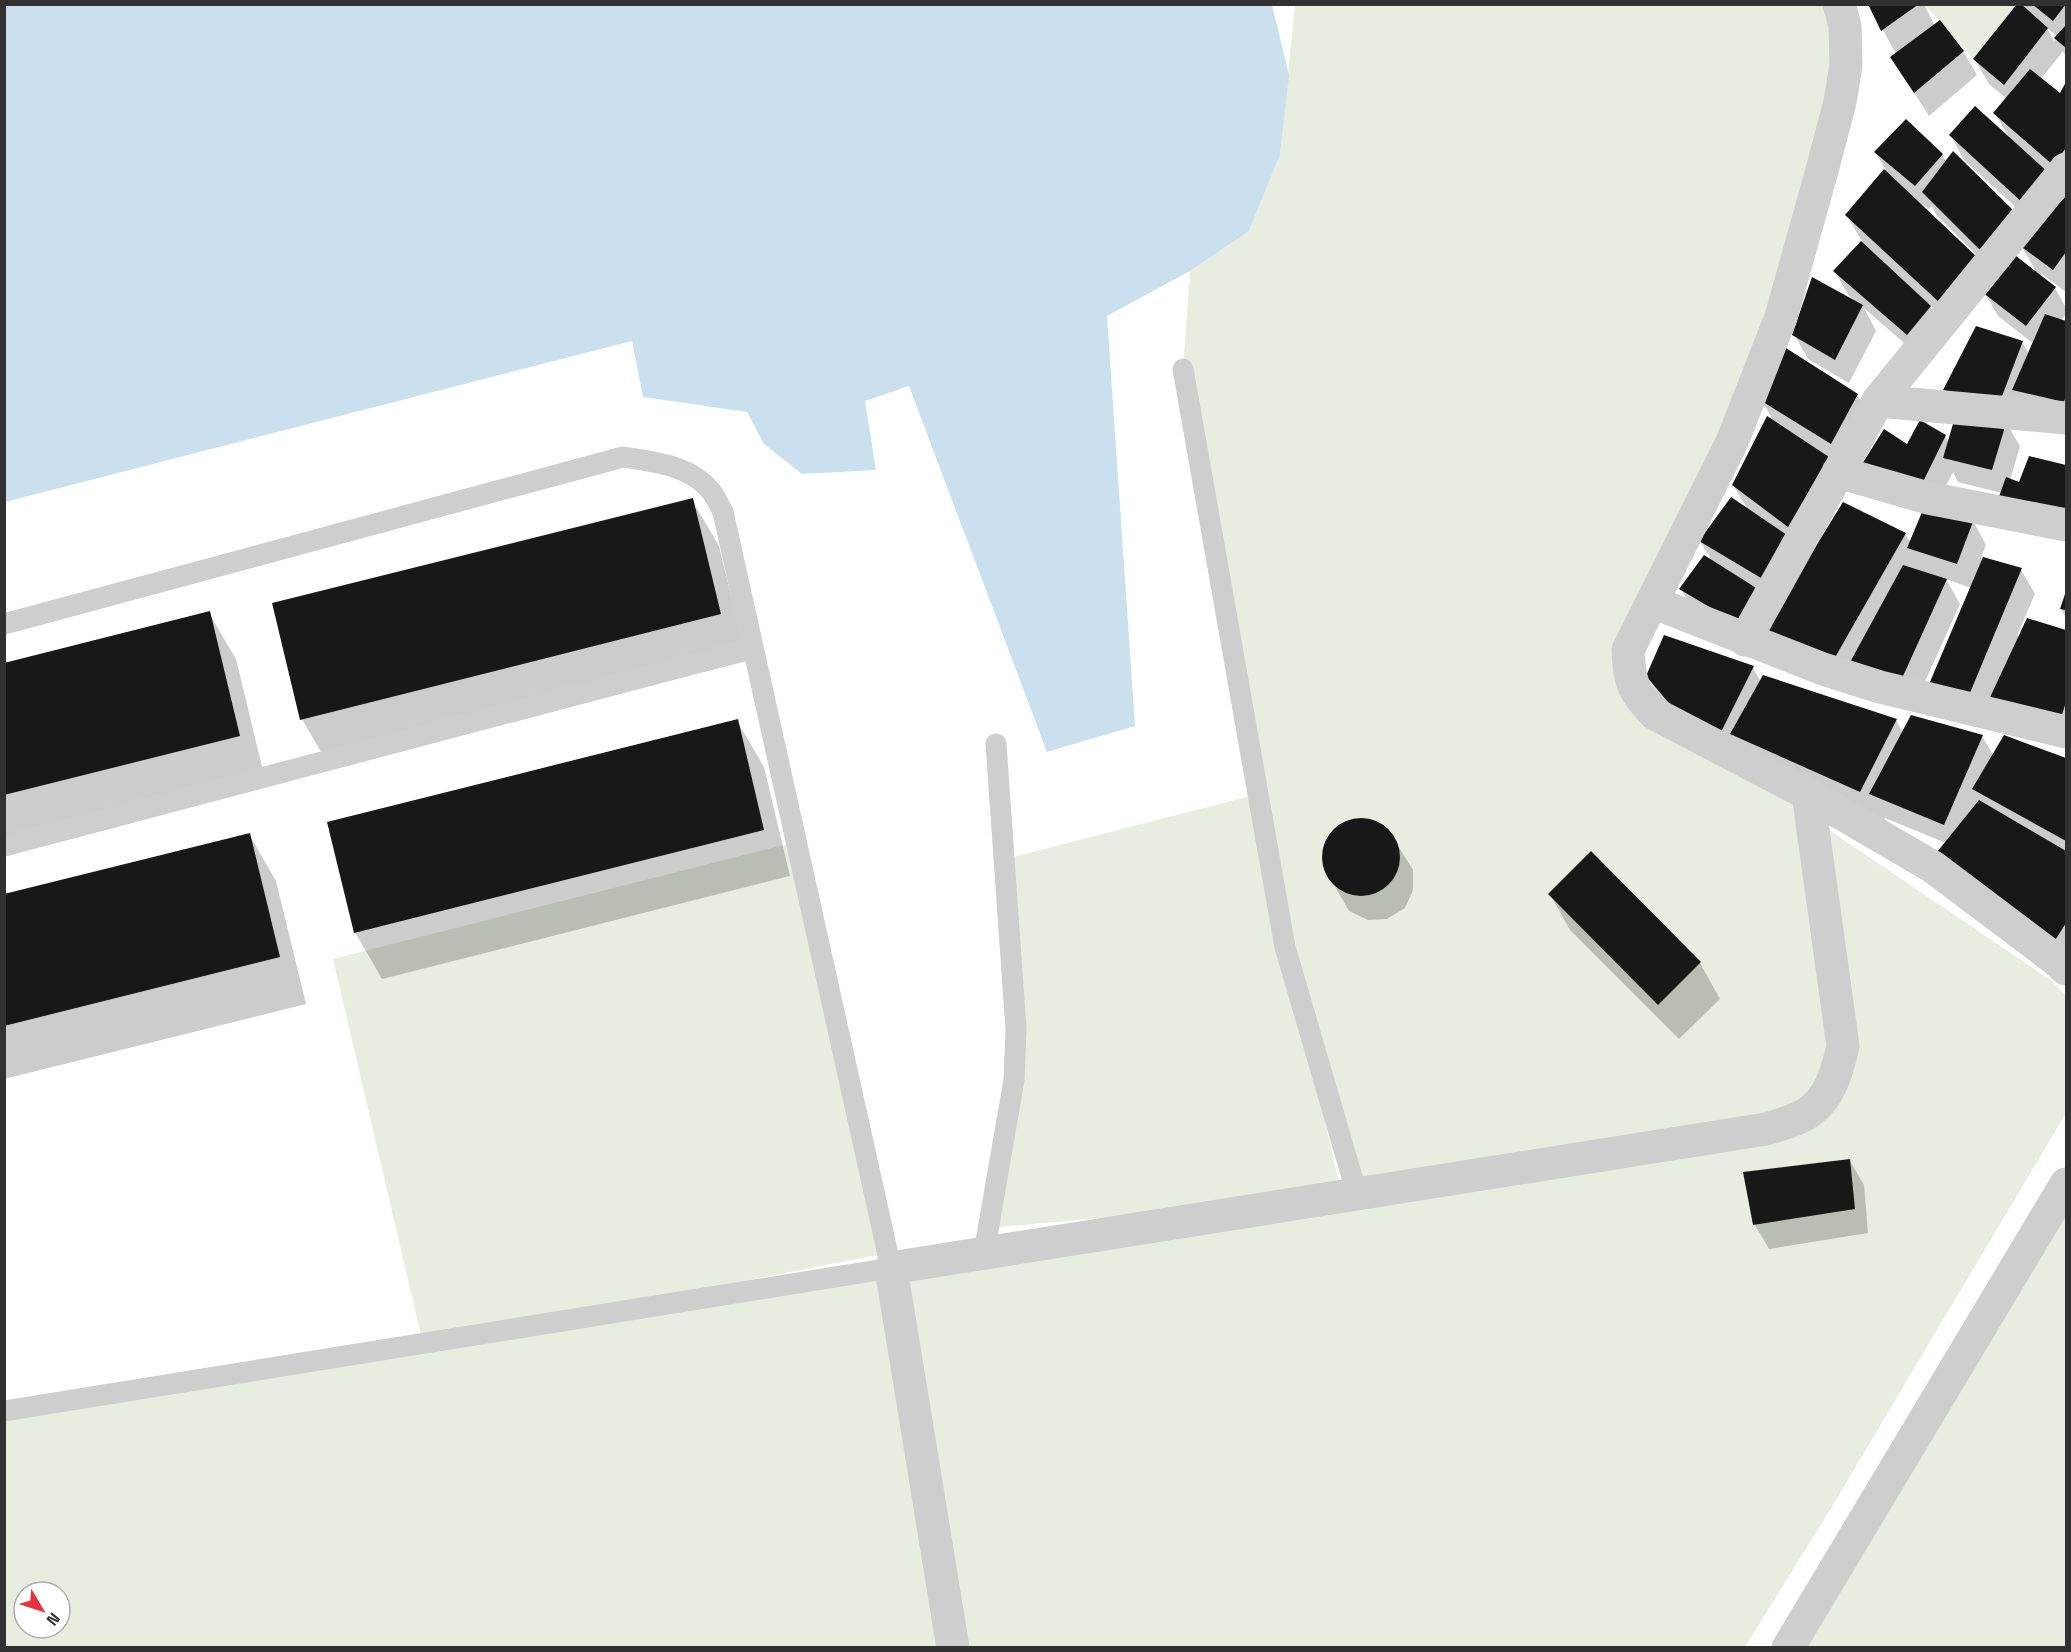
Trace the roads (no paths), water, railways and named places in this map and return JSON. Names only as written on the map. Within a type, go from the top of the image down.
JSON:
[{"type":"street","points":[[1839,4],[1845,26],[1846,65],[1824,163],[1781,317],[1732,442],[1628,650],[1630,678],[1637,695],[1655,714],[1808,794],[1933,867],[2067,969]]},
{"type":"street","points":[[1745,640],[1878,401],[2067,169]]},
{"type":"street","points":[[1878,401],[2067,418]]},
{"type":"street","points":[[1838,472],[1928,498],[2067,525]]},
{"type":"street","points":[[1652,602],[1745,640],[1880,687],[2067,732]]},
{"type":"street","points":[[952,1647],[891,1268],[1766,1129],[1806,1114],[1827,1093],[1838,1070],[1843,1046],[1808,794]]},
{"type":"street","points":[[1788,1647],[2067,1184]]},
{"type":"lane","points":[[1183,369],[1285,947],[1357,1194]]},
{"type":"lane","points":[[4,624],[623,457],[662,464],[688,472],[711,491],[723,512],[891,1268],[4,1411]]},
{"type":"lane","points":[[4,846],[753,648]]},
{"type":"lane","points":[[984,1253],[1014,1080],[1016,1029],[996,744]]},
{"type":"water","points":[[5,4],[1272,5],[1289,75],[1280,155],[1249,231],[1190,271],[1107,316],[1135,726],[1047,752],[909,386],[865,401],[876,470],[802,474],[764,444],[747,412],[643,397],[632,341],[5,502]]}]
